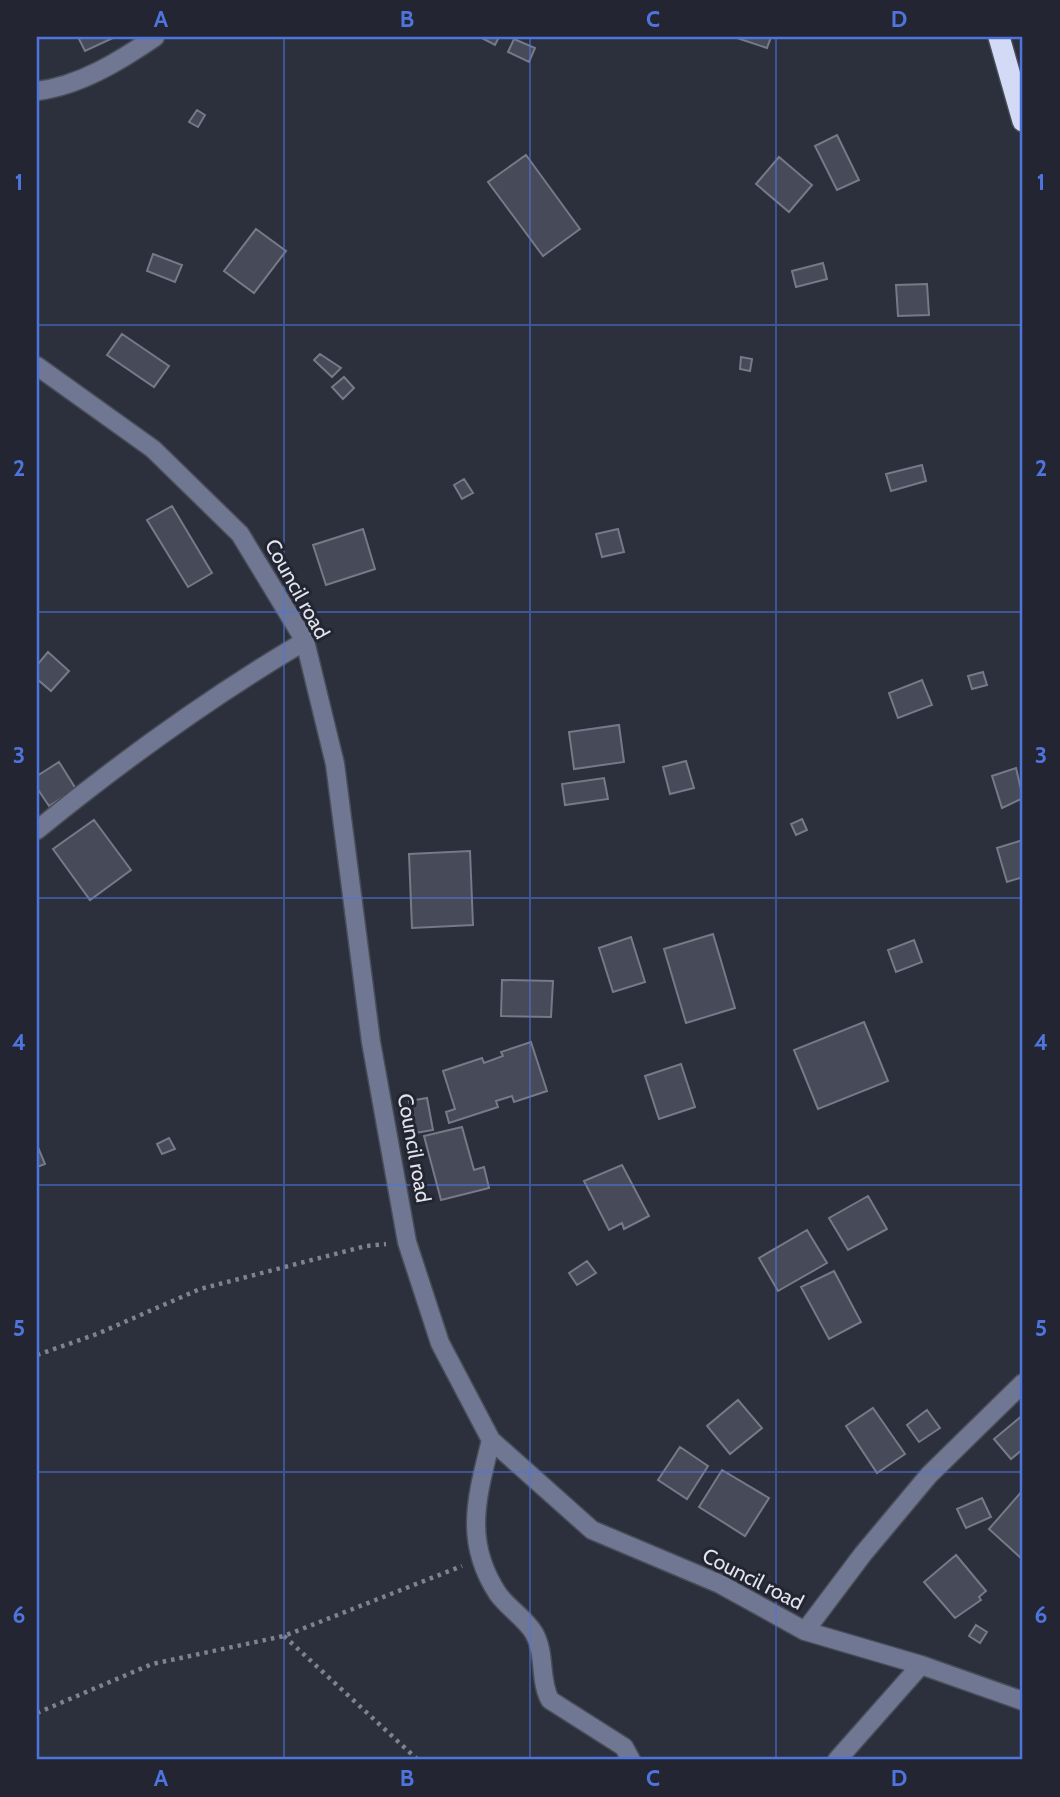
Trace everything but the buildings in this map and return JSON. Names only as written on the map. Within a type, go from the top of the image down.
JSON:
[{"type":"highway","points":[[999,37],[1023,121]]},
{"type":"street","points":[[37,92],[59,88],[129,54],[155,37]]},
{"type":"street","name":"Council road","points":[[37,366],[153,449],[240,534],[304,641],[334,764],[372,1042],[407,1242],[440,1343],[491,1440],[592,1530],[720,1584],[805,1631],[921,1665],[1023,1701]]},
{"type":"street","points":[[37,830],[99,779],[227,686],[304,641]]},
{"type":"street","points":[[805,1631],[863,1554],[929,1475],[1023,1383]]},
{"type":"street","points":[[491,1440],[474,1520],[479,1559],[499,1595],[535,1634],[544,1665],[544,1690],[550,1700],[616,1741],[624,1747],[631,1760]]},
{"type":"street","points":[[837,1760],[921,1665]]},
{"type":"path","points":[[37,1355],[97,1334],[200,1289],[366,1246],[407,1242]]},
{"type":"path","points":[[37,1713],[152,1664],[284,1636],[479,1559]]},
{"type":"path","points":[[284,1636],[418,1760]]}]
